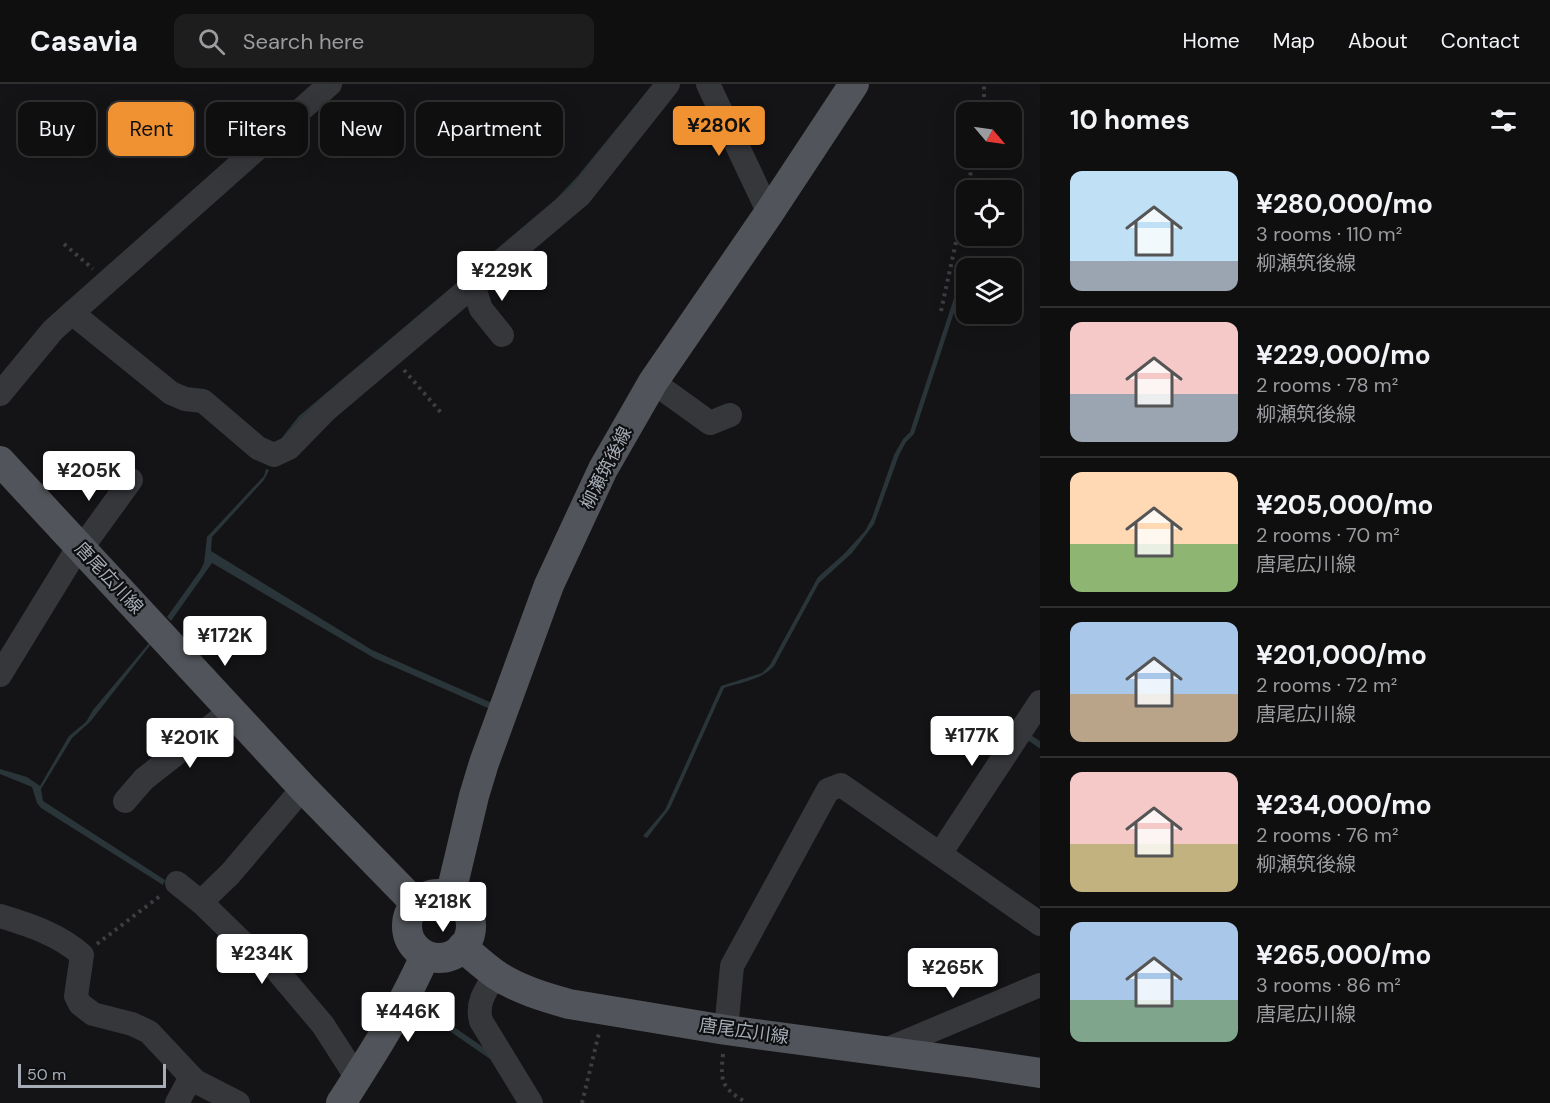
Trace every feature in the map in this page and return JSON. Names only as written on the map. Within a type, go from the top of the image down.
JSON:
[{"type":"main road","name":"柳瀬筑後線","points":[[450,897],[484,763],[549,585],[603,469],[653,382],[854,84]]},
{"type":"main road","name":"唐尾広川線","points":[[0,461],[303,788],[416,904]]},
{"type":"main road","points":[[432,895],[445,895],[457,900],[466,910],[470,921],[470,932],[462,947],[448,957],[436,958],[425,956],[415,948],[408,936],[407,923],[411,910],[416,904],[432,895]]},
{"type":"main road","name":"唐尾広川線","points":[[462,947],[496,975],[544,998],[569,1004],[726,1030],[1040,1074]]},
{"type":"main road","points":[[341,1103],[389,1028],[425,956]]},
{"type":"street","points":[[0,394],[53,330],[330,84]]},
{"type":"street","points":[[72,313],[171,393],[185,399],[203,401],[258,448],[274,455],[289,448],[327,409],[390,354],[580,195],[668,84]]},
{"type":"street","points":[[708,84],[769,213]]},
{"type":"street","points":[[473,285],[481,309],[502,335]]},
{"type":"street","points":[[653,382],[710,423],[730,415]]},
{"type":"street","points":[[0,675],[80,547],[131,480]]},
{"type":"street","points":[[940,854],[1040,702]]},
{"type":"street","points":[[125,801],[144,779],[232,710]]},
{"type":"street","points":[[726,1030],[732,966],[828,790],[841,785],[1040,924]]},
{"type":"street","points":[[201,902],[230,874],[303,788]]},
{"type":"street","points":[[177,883],[201,902],[243,944],[262,954],[322,1025],[357,1078]]},
{"type":"street","points":[[0,916],[37,928],[69,943],[82,955],[76,996],[80,1004],[93,1014],[132,1024],[149,1032],[195,1081],[238,1103]]},
{"type":"street","points":[[496,975],[482,995],[479,1013],[531,1103]]},
{"type":"street","points":[[883,1051],[1040,985]]},
{"type":"street","points":[[177,1103],[191,1077]]},
{"type":"path","points":[[984,84],[984,102]]},
{"type":"path","points":[[941,311],[956,242]]},
{"type":"path","points":[[64,244],[108,282]]},
{"type":"path","points":[[390,354],[443,415]]},
{"type":"path","points":[[82,955],[177,883]]},
{"type":"path","points":[[582,1103],[604,1009]]},
{"type":"path","points":[[726,1030],[721,1076],[730,1092],[747,1103]]},
{"type":"shaded area","points":[[653,84],[577,183],[277,444],[299,416],[556,199],[577,177]]},
{"type":"shaded area","points":[[956,292],[956,306],[914,434],[906,442],[899,455],[874,524],[852,553],[819,583],[774,666],[757,678],[724,688],[670,808],[647,838],[643,836],[665,810],[721,686],[762,673],[770,665],[818,577],[865,531],[872,518],[894,455],[910,432]]},
{"type":"shaded area","points":[[266,469],[269,470],[264,480],[212,537],[211,551],[372,650],[492,703],[490,709],[374,658],[212,563],[171,621],[167,617],[204,563],[207,537],[264,476]]},
{"type":"shaded area","points":[[150,642],[152,643],[90,722],[72,738],[41,789],[43,801],[165,880],[163,885],[41,808],[32,787],[0,774],[0,769],[27,777],[40,786],[69,736],[86,722],[93,710]]},
{"type":"shaded area","points":[[409,996],[496,1056],[493,1061],[406,1001]]},
{"type":"waterway","points":[[1028,735],[1040,745]]}]
